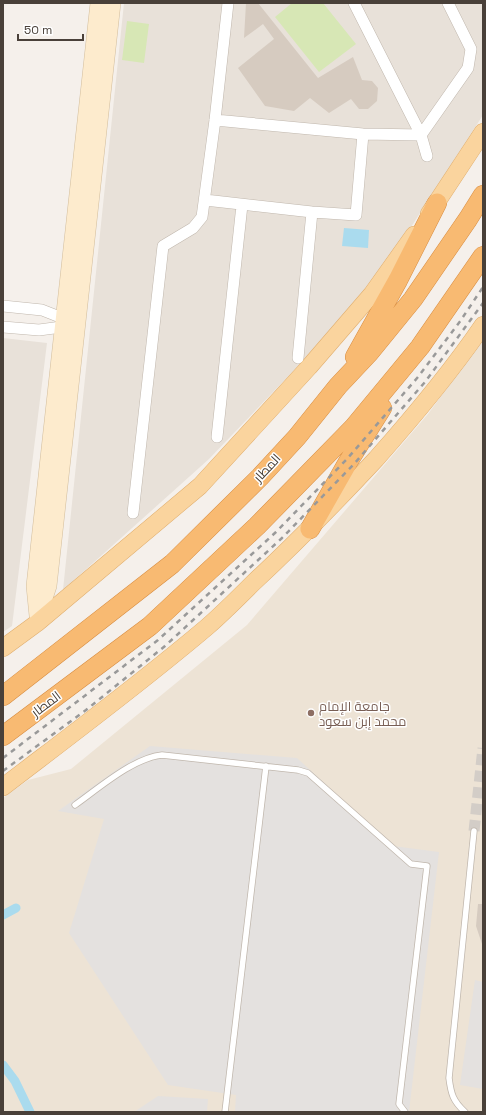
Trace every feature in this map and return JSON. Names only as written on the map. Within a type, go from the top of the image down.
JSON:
[{"type":"highway","name":"المطار","points":[[3,696],[172,564],[260,477],[296,437],[338,386],[369,353],[413,299],[468,219],[483,194]]},
{"type":"highway","points":[[338,386],[398,280],[437,203]]},
{"type":"highway","name":"المطار","points":[[3,736],[150,626],[257,526],[352,428],[420,347],[483,256]]},
{"type":"highway","points":[[310,529],[348,462],[420,347]]},
{"type":"main road","points":[[3,648],[37,623],[200,486],[309,367],[372,294],[437,203],[483,132]]},
{"type":"main road","points":[[3,787],[121,697],[207,627],[310,529],[341,498],[392,441],[431,394],[483,325]]},
{"type":"main road","points":[[3,684],[84,633]]},
{"type":"main road","points":[[3,773],[58,745]]},
{"type":"street","points":[[37,623],[34,586],[98,3]]},
{"type":"street","points":[[37,623],[49,586],[113,3]]},
{"type":"street","points":[[133,514],[164,246],[193,228],[202,218],[228,3]]},
{"type":"street","points":[[354,3],[421,135],[427,156]]},
{"type":"street","points":[[421,135],[468,68],[471,49],[448,3]]},
{"type":"street","points":[[215,120],[363,134],[421,135]]},
{"type":"street","points":[[205,200],[312,212],[356,215],[363,134]]},
{"type":"street","points":[[218,438],[242,205]]},
{"type":"street","points":[[298,358],[312,212]]},
{"type":"street","points":[[3,306],[42,310],[63,323]]},
{"type":"street","points":[[3,327],[39,330],[63,323],[78,324]]},
{"type":"lane","points":[[75,805],[135,764],[154,756],[298,770],[308,774],[410,864],[427,866],[398,1112]]},
{"type":"lane","points":[[225,1112],[266,766]]},
{"type":"lane","points":[[464,1112],[456,1104],[453,1098],[449,1078],[474,831]]},
{"type":"lane","points":[[399,1104],[404,1112]]},
{"type":"shaded area","points":[[124,3],[483,3],[483,115],[370,291],[209,459],[63,590]]},
{"type":"shaded area","points":[[3,338],[47,343],[12,626],[3,632]]},
{"type":"shaded area","name":"جامعة الإمام محمد إبن سعود","points":[[483,339],[483,1112],[3,1112],[3,798],[28,780],[71,769],[247,625],[428,414]]},
{"type":"shaded area","points":[[150,746],[297,758],[393,846],[439,852],[409,1112],[235,1112],[236,1095],[168,1085],[69,933],[104,819],[58,811]]},
{"type":"shaded area","points":[[475,980],[483,982],[483,1089],[460,1085]]},
{"type":"shaded area","points":[[158,1096],[208,1099],[207,1112],[134,1112]]},
{"type":"green space","points":[[292,3],[323,3],[356,44],[319,72],[275,17]]},
{"type":"green space","points":[[127,21],[149,24],[144,63],[122,60]]},
{"type":"water","points":[[344,228],[369,230],[368,248],[342,246]]},
{"type":"building","points":[[246,3],[258,3],[318,78],[353,57],[362,80],[372,81],[378,88],[377,101],[368,109],[359,109],[351,99],[329,113],[310,98],[294,111],[265,106],[238,68],[274,39],[263,24],[244,38]]},
{"type":"building","points":[[478,904],[483,904],[482,944],[476,926]]},
{"type":"waterway","points":[[3,915],[16,908]]},
{"type":"waterway","points":[[3,1065],[15,1081],[30,1112]]},
{"type":"tunnel","points":[[474,831],[483,748]]},
{"type":"railway","points":[[3,758],[158,640],[276,532],[347,459],[418,377],[461,320],[483,287]]},
{"type":"railway","points":[[3,771],[86,710],[165,646],[282,538],[354,464],[425,382],[483,303]]},
{"type":"place","name":"جامعة الإمام محمد إبن سعود","points":[[311,713]]}]
